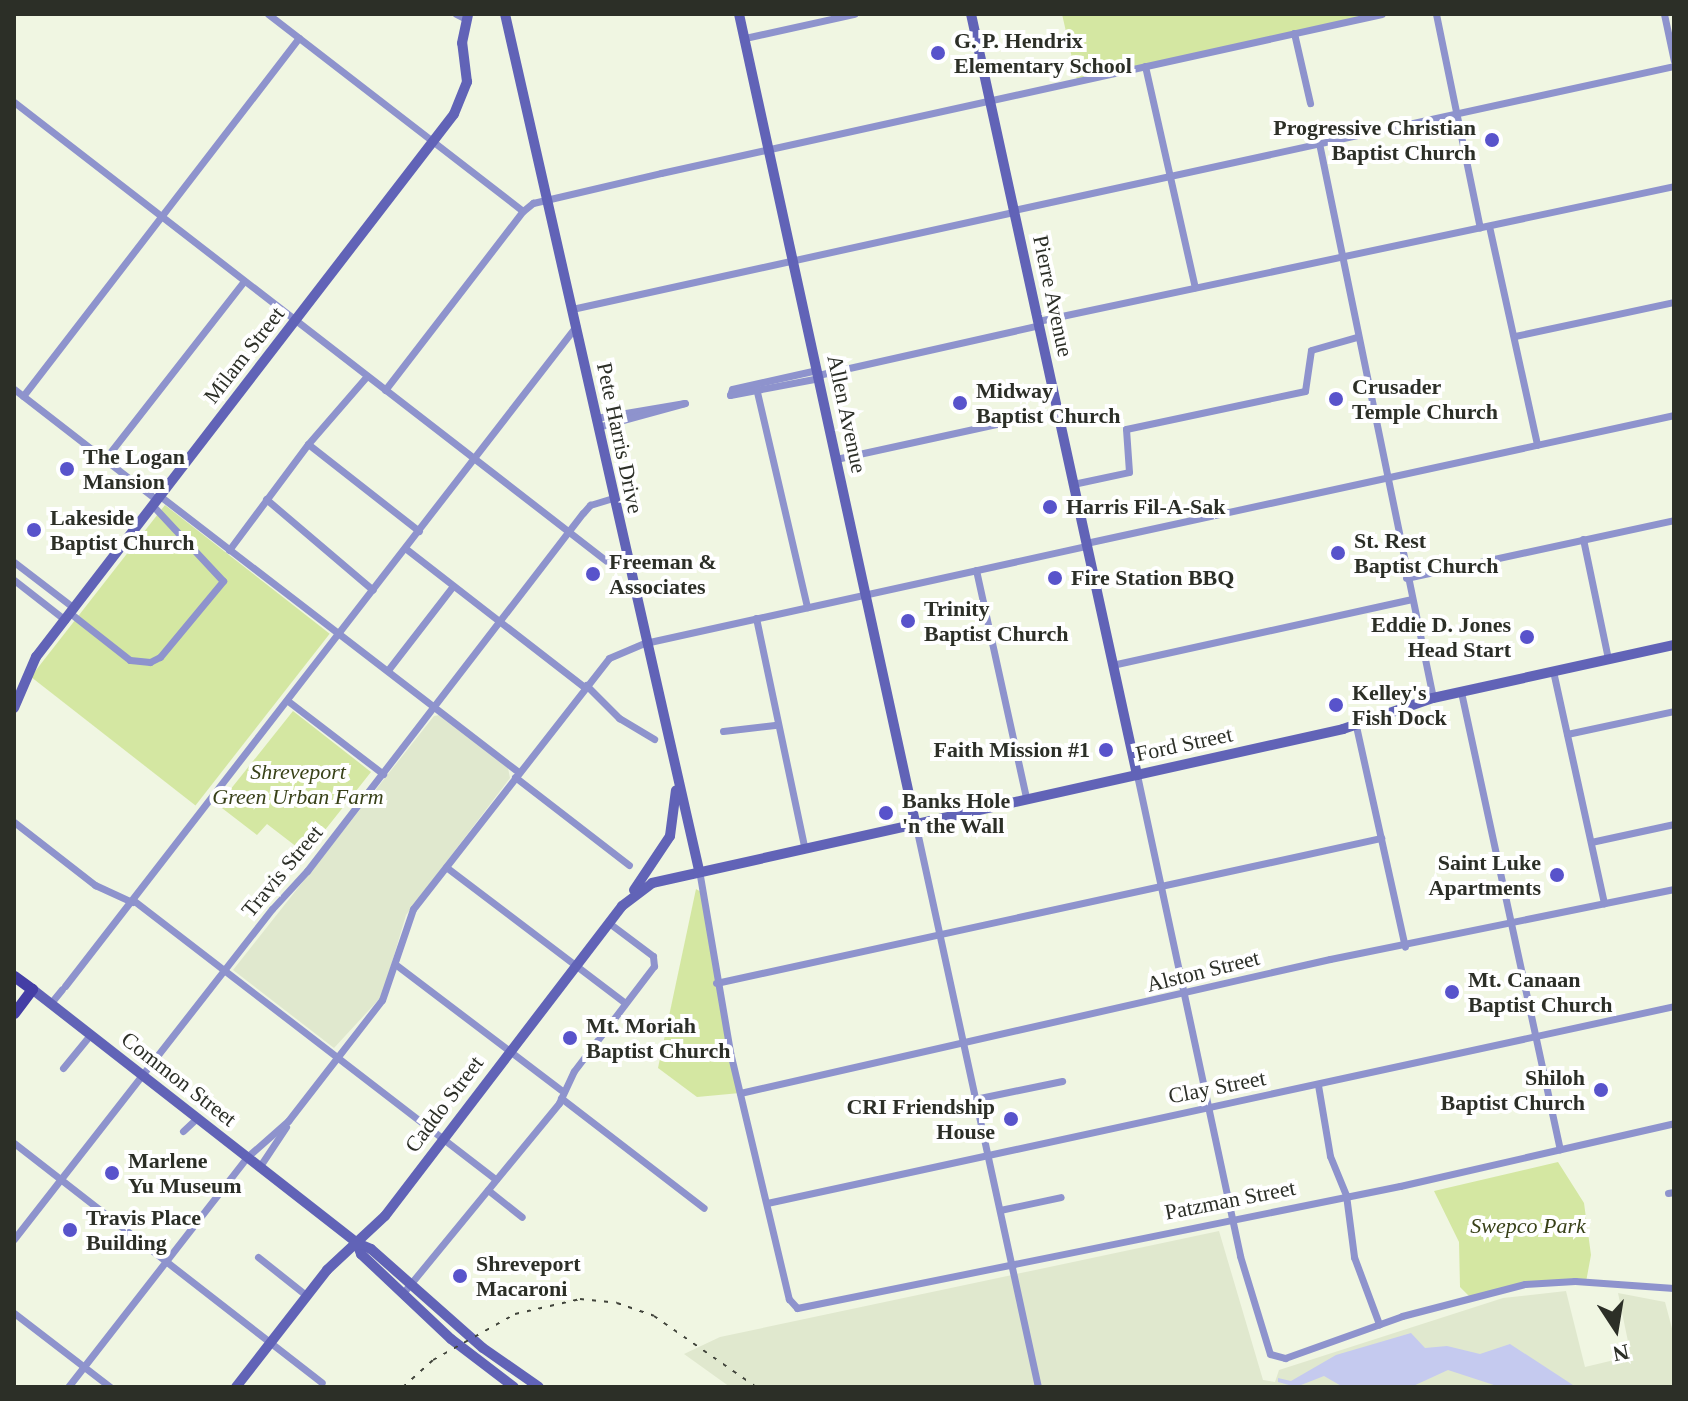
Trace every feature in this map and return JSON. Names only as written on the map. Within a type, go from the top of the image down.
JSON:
[{"type":"main road","name":"Pete Harris Drive","points":[[505,14],[645,643],[699,870]]},
{"type":"main road","name":"Allen Avenue","points":[[739,14],[915,822]]},
{"type":"main road","name":"Pierre Avenue","points":[[971,14],[1137,775]]},
{"type":"main road","name":"Milam Street","points":[[14,708],[30,665],[434,142],[466,90],[463,16]]},
{"type":"main road","name":"Ford Street","points":[[699,870],[1356,726],[1433,698],[1674,645]]},
{"type":"main road","points":[[622,906],[670,836],[676,776]]},
{"type":"main road","name":"Caddo Street","points":[[236,1387],[306,1295],[385,1216],[622,906],[652,883],[699,870]]},
{"type":"main road","name":"Common Street","points":[[14,976],[357,1243],[451,1339],[514,1387]]},
{"type":"main road","points":[[14,1013],[32,989]]},
{"type":"main road","name":"Common Street","points":[[357,1243],[371,1249],[483,1348],[539,1387]]},
{"type":"street","points":[[268,14],[523,211]]},
{"type":"street","points":[[745,38],[854,14]]},
{"type":"street","points":[[385,390],[523,211],[548,200],[1382,14]]},
{"type":"street","points":[[1436,14],[1456,113],[1515,336],[1537,445]]},
{"type":"street","points":[[572,309],[1674,63],[1664,14]]},
{"type":"street","points":[[1294,33],[1310,103]]},
{"type":"street","points":[[23,396],[299,38]]},
{"type":"street","points":[[1145,66],[1195,287]]},
{"type":"street","points":[[14,102],[613,566]]},
{"type":"street","points":[[1319,143],[1433,698]]},
{"type":"street","points":[[818,374],[734,397],[730,392],[1195,287],[1674,186]]},
{"type":"street","points":[[105,459],[244,281]]},
{"type":"street","points":[[1515,336],[1674,302]]},
{"type":"street","points":[[50,1004],[576,326]]},
{"type":"street","points":[[1073,484],[1129,472],[1126,429],[1303,392],[1310,386],[1305,367],[1311,350],[1357,337]]},
{"type":"street","points":[[229,550],[308,444],[367,376]]},
{"type":"street","points":[[14,389],[157,501],[229,550],[388,670],[629,865]]},
{"type":"street","points":[[757,392],[807,607]]},
{"type":"street","points":[[596,422],[685,403],[596,422]]},
{"type":"street","points":[[836,459],[1057,411]]},
{"type":"street","points":[[260,1166],[288,1121],[382,1000],[413,909],[585,686],[615,654],[645,643],[1674,415]]},
{"type":"street","points":[[308,444],[419,531]]},
{"type":"street","name":"Travis Street","points":[[14,1239],[383,774],[590,505],[613,498]]},
{"type":"street","points":[[266,499],[373,590]]},
{"type":"street","points":[[14,562],[70,614],[130,660],[150,662],[160,657],[223,581],[157,501]]},
{"type":"street","points":[[1406,578],[1674,520]]},
{"type":"street","points":[[1583,539],[1608,659]]},
{"type":"street","points":[[405,548],[585,686],[619,718],[654,739]]},
{"type":"street","points":[[976,570],[1026,798]]},
{"type":"street","points":[[14,580],[70,614]]},
{"type":"street","points":[[388,670],[453,586]]},
{"type":"street","points":[[1112,665],[1411,599]]},
{"type":"street","points":[[756,618],[775,725],[804,846]]},
{"type":"street","points":[[1553,671],[1604,903]]},
{"type":"street","points":[[1461,692],[1560,1149]]},
{"type":"street","points":[[288,701],[383,774]]},
{"type":"street","points":[[1567,734],[1674,711]]},
{"type":"street","points":[[723,731],[775,725]]},
{"type":"street","points":[[1356,726],[1405,947]]},
{"type":"street","points":[[1137,775],[1233,1219],[1260,1332],[1274,1357],[1292,1356],[1379,1324],[1547,1281],[1674,1288]]},
{"type":"street","points":[[14,822],[95,885],[132,901],[441,1141],[496,1180]]},
{"type":"street","points":[[915,822],[1038,1387]]},
{"type":"street","points":[[1591,842],[1674,824]]},
{"type":"street","points":[[716,983],[1381,838]]},
{"type":"street","points":[[446,867],[625,1003]]},
{"type":"street","points":[[699,870],[716,983],[767,1203]]},
{"type":"street","name":"Alston Street","points":[[740,1093],[1185,996],[1316,962],[1405,947],[1674,889]]},
{"type":"street","points":[[403,1293],[496,1180],[655,961],[609,923]]},
{"type":"street","points":[[395,964],[704,1208]]},
{"type":"street","name":"Clay Street","points":[[767,1203],[1674,1006]]},
{"type":"street","points":[[63,1068],[90,1035]]},
{"type":"street","points":[[975,1099],[1062,1081]]},
{"type":"street","points":[[1318,1085],[1330,1156],[1346,1195],[1354,1257],[1379,1324]]},
{"type":"street","points":[[183,1131],[197,1118]]},
{"type":"street","points":[[68,1387],[247,1157],[288,1121]]},
{"type":"street","name":"Patzman Street","points":[[767,1203],[794,1306],[803,1309],[1674,1123]]},
{"type":"street","points":[[14,1143],[322,1383]]},
{"type":"street","points":[[488,1190],[522,1217]]},
{"type":"street","points":[[1000,1210],[1061,1197]]},
{"type":"street","points":[[258,1257],[306,1295]]},
{"type":"street","points":[[14,1313],[110,1387]]},
{"type":"shaded area","points":[[440,715],[508,768],[510,778],[406,915],[382,996],[334,1048],[233,970],[434,716]]},
{"type":"shaded area","points":[[1219,1231],[1263,1380],[1275,1382],[1279,1370],[1503,1298],[1566,1291],[1585,1367],[1631,1356],[1618,1293],[1665,1302],[1674,1336],[1674,1387],[730,1387],[684,1354],[720,1337]]},
{"type":"green space","points":[[1062,14],[1382,14],[1077,80]]},
{"type":"green space","points":[[165,505],[330,634],[195,805],[31,677]]},
{"type":"green space","name":"Shreveport Green Urban Farm","points":[[293,711],[371,772],[306,854],[267,824],[257,835],[218,805]]},
{"type":"green space","points":[[696,889],[701,892],[740,1093],[697,1097],[658,1068]]},
{"type":"green space","name":"Swepco Park","points":[[1558,1162],[1584,1203],[1591,1255],[1586,1282],[1547,1281],[1471,1298],[1460,1287],[1459,1242],[1434,1191]]},
{"type":"water","points":[[1411,1333],[1425,1348],[1447,1346],[1480,1354],[1510,1344],[1576,1387],[1500,1387],[1448,1370],[1411,1387],[1343,1387],[1324,1376],[1296,1387],[1278,1382],[1278,1378],[1291,1381],[1336,1355]]},
{"type":"railway","points":[[403,1387],[433,1360],[515,1314],[580,1299],[617,1303],[654,1316],[756,1387]]},
{"type":"place","name":"G. P. Hendrix Elementary School","points":[[938,53]]},
{"type":"place","name":"Progressive Christian Baptist Church","points":[[1492,140]]},
{"type":"place","name":"Crusader Temple Church","points":[[1336,399]]},
{"type":"place","name":"Midway Baptist Church","points":[[960,403]]},
{"type":"place","name":"The Logan Mansion","points":[[67,469]]},
{"type":"place","name":"Harris Fil-A-Sak","points":[[1050,507]]},
{"type":"place","name":"Lakeside Baptist Church","points":[[34,530]]},
{"type":"place","name":"St. Rest Baptist Church","points":[[1338,553]]},
{"type":"place","name":"Freeman & Associates","points":[[593,574]]},
{"type":"place","name":"Fire Station BBQ","points":[[1055,578]]},
{"type":"place","name":"Trinity Baptist Church","points":[[908,621]]},
{"type":"place","name":"Eddie D. Jones Head Start","points":[[1527,637]]},
{"type":"place","name":"Kelley's Fish Dock","points":[[1336,705]]},
{"type":"place","name":"Faith Mission #1","points":[[1106,750]]},
{"type":"place","name":"Banks Hole 'n the Wall","points":[[886,813]]},
{"type":"place","name":"Saint Luke Apartments","points":[[1557,875]]},
{"type":"place","name":"Mt. Canaan Baptist Church","points":[[1452,992]]},
{"type":"place","name":"Mt. Moriah Baptist Church","points":[[570,1038]]},
{"type":"place","name":"Shiloh Baptist Church","points":[[1601,1090]]},
{"type":"place","name":"CRI Friendship House","points":[[1011,1119]]},
{"type":"place","name":"Marlene Yu Museum","points":[[112,1173]]},
{"type":"place","name":"Travis Place Building","points":[[70,1230]]},
{"type":"place","name":"Shreveport Macaroni","points":[[460,1276]]}]
